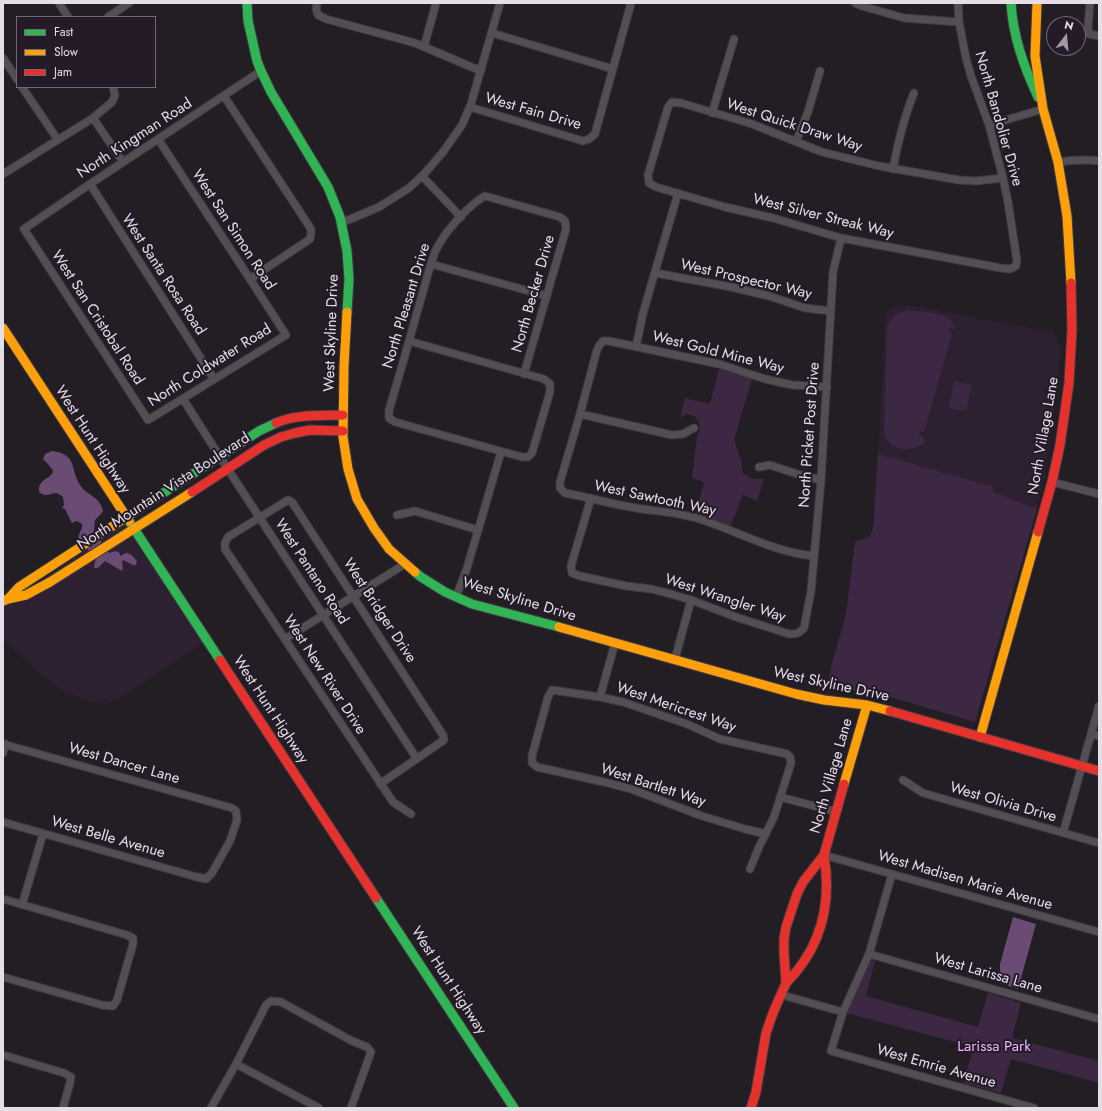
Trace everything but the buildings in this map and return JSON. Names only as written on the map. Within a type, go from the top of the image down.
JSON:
[{"type":"street","points":[[59,3],[67,16]]},
{"type":"street","points":[[110,16],[129,3]]},
{"type":"street","name":"West Skyline Drive","points":[[247,3],[248,22],[261,71],[271,92],[328,187],[340,217],[347,252],[348,279],[344,366],[343,437],[348,468],[357,499],[374,528],[389,549],[421,577],[445,592],[472,604],[675,659],[811,698],[867,705],[1099,771]]},
{"type":"street","points":[[317,3],[316,9],[318,15],[326,19],[424,47],[481,71]]},
{"type":"street","points":[[424,47],[436,3]]},
{"type":"street","points":[[341,223],[379,207],[409,188],[422,176],[443,152],[462,125],[470,107],[500,3]]},
{"type":"street","points":[[492,33],[613,69],[631,3]]},
{"type":"street","points":[[855,3],[904,18],[959,22]]},
{"type":"street","name":"North Bandolier Drive","points":[[958,3],[959,22],[966,58],[989,125],[1003,178],[1017,261],[1016,266]]},
{"type":"street","name":"North Village Lane","points":[[1011,3],[1016,43],[1043,109]]},
{"type":"street","name":"North Village Lane","points":[[980,737],[1052,482],[1065,414],[1069,383],[1072,330],[1072,291],[1067,216],[1058,162],[1043,109],[1035,56],[1037,3]]},
{"type":"street","points":[[1090,3],[1088,27],[1089,34],[1099,36]]},
{"type":"street","points":[[712,113],[734,39]]},
{"type":"street","points":[[3,58],[16,78]]},
{"type":"street","name":"West Fain Drive","points":[[470,107],[583,141],[589,139],[595,134],[613,69]]},
{"type":"street","name":"North Kingman Road","points":[[24,229],[261,71]]},
{"type":"street","points":[[796,142],[808,112],[820,71]]},
{"type":"street","points":[[23,88],[58,140]]},
{"type":"street","points":[[3,174],[93,118],[112,102],[115,95],[113,88]]},
{"type":"street","points":[[893,169],[899,138],[914,93]]},
{"type":"street","points":[[224,96],[311,229],[310,239],[250,279]]},
{"type":"street","name":"West Quick Draw Way","points":[[649,183],[648,175],[668,108],[672,102],[681,103],[752,124],[822,152],[873,165],[959,180],[976,181],[1003,178]]},
{"type":"street","points":[[989,125],[1043,109]]},
{"type":"street","points":[[93,118],[123,162]]},
{"type":"street","name":"West San Simon Road","points":[[158,139],[286,335]]},
{"type":"street","points":[[1058,162],[1074,159],[1099,161]]},
{"type":"street","points":[[422,176],[461,217]]},
{"type":"street","name":"West Silver Streak Way","points":[[649,183],[656,187],[725,207],[773,218],[841,238],[1001,268],[1010,269],[1016,266]]},
{"type":"street","name":"West Santa Rosa Road","points":[[90,184],[214,379]]},
{"type":"street","points":[[636,347],[643,313],[678,193]]},
{"type":"street","name":"North Pleasant Drive","points":[[501,452],[395,422],[390,418],[389,410],[434,252],[443,236],[479,199],[485,196],[560,217],[565,221]]},
{"type":"street","name":"North Becker Drive","points":[[524,374],[566,229],[565,221]]},
{"type":"street","name":"West San Cristobal Road","points":[[24,229],[148,420]]},
{"type":"street","name":"North Picket Post Drive","points":[[800,632],[804,628],[811,591],[827,387],[833,272],[841,238]]},
{"type":"street","points":[[431,264],[547,296]]},
{"type":"street","name":"West Prospector Way","points":[[655,272],[769,296],[805,308],[831,311]]},
{"type":"street","name":"West Hunt Highway","points":[[3,328],[514,1108]]},
{"type":"street","name":"North Coldwater Road","points":[[148,420],[286,335]]},
{"type":"street","points":[[409,341],[544,379],[550,384],[550,392],[532,453],[528,457],[522,458],[501,452],[467,568],[456,597]]},
{"type":"street","name":"West Gold Mine Way","points":[[580,414],[597,350],[603,341],[719,364],[792,385],[827,387]]},
{"type":"street","name":"West Pantano Road","points":[[183,399],[417,759]]},
{"type":"street","points":[[580,414],[672,435],[683,434],[694,428]]},
{"type":"street","name":"West Sawtooth Way","points":[[580,414],[560,482],[560,488],[565,492],[629,507],[694,518],[720,526],[766,545],[814,556]]},
{"type":"street","name":"North Mountain Vista Boulevard","points":[[5,600],[19,587],[259,431],[283,420],[307,416],[343,415]]},
{"type":"street","name":"North Mountain Vista Boulevard","points":[[5,600],[26,596],[50,582],[264,445],[280,437],[299,432],[316,430],[343,431]]},
{"type":"street","points":[[759,467],[770,465],[820,480]]},
{"type":"street","points":[[1052,482],[1099,494]]},
{"type":"street","name":"West Wrangler Way","points":[[591,498],[571,566],[572,573],[626,586],[651,589],[691,600],[736,617],[789,634],[797,634],[800,632]]},
{"type":"street","name":"West Bridger Drive","points":[[259,517],[288,500],[292,502],[354,596],[443,735],[444,740],[417,759]]},
{"type":"street","points":[[397,515],[415,511],[478,530]]},
{"type":"street","name":"West New River Drive","points":[[259,517],[228,537],[225,543],[225,549],[380,784],[393,802],[411,814]]},
{"type":"street","points":[[285,639],[406,564]]},
{"type":"street","points":[[675,659],[691,600]]},
{"type":"street","points":[[600,697],[615,643]]},
{"type":"street","name":"West Mericrest Way","points":[[532,763],[532,756],[548,697],[552,690],[623,702],[686,724],[720,739],[787,754],[790,757],[791,763],[780,797]]},
{"type":"street","name":"North Village Lane","points":[[751,1108],[756,1092],[766,1033],[786,984],[784,939],[790,910],[803,882],[824,854],[867,705]]},
{"type":"street","points":[[1064,833],[1099,706]]},
{"type":"street","points":[[1091,734],[1099,736]]},
{"type":"street","points":[[3,753],[4,744]]},
{"type":"street","name":"West Dancer Lane","points":[[4,744],[232,808],[236,812],[237,820],[230,841],[212,873],[206,879]]},
{"type":"street","points":[[380,784],[417,759]]},
{"type":"street","name":"West Bartlett Way","points":[[532,763],[537,768],[630,789],[702,816],[766,834]]},
{"type":"street","name":"West Olivia Drive","points":[[903,780],[923,793],[1099,843]]},
{"type":"street","points":[[750,869],[774,817],[780,797],[836,812]]},
{"type":"street","name":"West Belle Avenue","points":[[3,822],[206,879]]},
{"type":"street","points":[[22,905],[43,834]]},
{"type":"street","name":"North Village Lane","points":[[786,984],[805,962],[822,923],[826,904],[827,888],[824,854]]},
{"type":"street","name":"West Madisen Marie Avenue","points":[[824,854],[1099,932]]},
{"type":"street","points":[[782,995],[843,1012],[869,954],[892,874]]},
{"type":"street","points":[[3,899],[133,938],[133,944],[117,1000],[113,1006],[102,1005],[3,977]]},
{"type":"street","name":"West Larissa Lane","points":[[869,954],[1099,1019]]},
{"type":"street","points":[[211,1108],[236,1064],[266,1005],[271,1001],[281,1002],[352,1041],[367,1047],[371,1052],[352,1108]]},
{"type":"street","name":"West Emrie Avenue","points":[[843,1012],[831,1051],[1034,1108]]},
{"type":"street","points":[[3,1056],[64,1073],[71,1077],[63,1108]]},
{"type":"street","points":[[236,1064],[319,1108]]},
{"type":"shaded area","points":[[900,304],[1052,332],[1061,347],[1050,441],[1037,509],[992,492],[993,487],[878,454],[886,313]]},
{"type":"shaded area","points":[[52,451],[66,455],[70,459],[80,485],[86,492],[99,502],[103,511],[95,520],[94,531],[108,552],[119,552],[121,556],[125,553],[131,555],[137,562],[135,566],[123,560],[122,571],[105,561],[99,567],[94,568],[96,560],[78,537],[82,524],[77,521],[72,523],[65,509],[62,508],[64,505],[63,497],[57,493],[46,495],[39,492],[40,484],[53,473],[52,469],[43,459],[45,454]]},
{"type":"shaded area","points":[[129,522],[207,640],[123,696],[107,704],[89,701],[60,689],[33,667],[3,639],[3,601],[32,586]]},
{"type":"shaded area","points":[[1013,917],[1036,924],[1018,989],[1000,983],[1000,964]]},
{"type":"green space","points":[[908,310],[927,312],[946,317],[955,326],[953,329],[949,328],[948,332],[952,333],[924,432],[920,431],[919,435],[923,436],[924,444],[904,449],[893,446],[887,440],[884,433],[887,328],[890,321],[895,316]]},
{"type":"green space","points":[[719,369],[752,379],[734,440],[741,460],[743,473],[752,479],[764,479],[757,501],[743,495],[730,527],[695,516],[704,482],[692,478],[697,437],[700,430],[699,423],[695,416],[688,414],[680,417],[685,398],[710,404]]},
{"type":"green space","points":[[956,381],[971,385],[967,409],[965,411],[950,408],[949,406],[954,382]]},
{"type":"green space","points":[[878,454],[993,487],[993,492],[1037,509],[975,722],[894,698],[827,686],[846,614],[855,542],[870,537],[873,528]]},
{"type":"green space","name":"Larissa Park","points":[[871,960],[875,961],[866,996],[978,1027],[988,993],[1021,1003],[1012,1038],[1099,1061],[1099,1083],[1011,1059],[1001,1093],[964,1083],[973,1047],[847,1013]]},
{"type":"traffic: fast","points":[[247,3],[248,21],[257,61],[261,71],[271,92],[328,187],[340,217],[347,251],[349,279],[347,312]]},
{"type":"traffic: fast","points":[[1011,3],[1014,28],[1020,52],[1038,97]]},
{"type":"traffic: fast","points":[[145,505],[259,431],[276,423]]},
{"type":"traffic: fast","points":[[129,521],[220,660]]},
{"type":"traffic: fast","points":[[415,572],[445,592],[472,604],[559,627]]},
{"type":"traffic: fast","points":[[376,898],[514,1108]]},
{"type":"traffic: slow","points":[[1037,3],[1035,56],[1043,109],[1058,162],[1067,216],[1071,283]]},
{"type":"traffic: slow","points":[[347,312],[344,366],[343,437],[348,469],[357,499],[374,528],[389,549],[415,572]]},
{"type":"traffic: slow","points":[[3,328],[129,521]]},
{"type":"traffic: slow","points":[[8,599],[26,595],[50,582],[192,492]]},
{"type":"traffic: slow","points":[[3,601],[8,599],[19,587],[145,505]]},
{"type":"traffic: slow","points":[[980,737],[1038,532]]},
{"type":"traffic: slow","points":[[559,627],[796,694],[824,700],[867,705],[890,711]]},
{"type":"traffic: slow","points":[[844,784],[867,705]]},
{"type":"traffic: jam","points":[[1038,532],[1052,482],[1060,445],[1069,383],[1072,330],[1071,283]]},
{"type":"traffic: jam","points":[[276,423],[300,417],[343,415]]},
{"type":"traffic: jam","points":[[192,492],[264,445],[281,437],[310,430],[343,431]]},
{"type":"traffic: jam","points":[[220,660],[376,898]]},
{"type":"traffic: jam","points":[[890,711],[1099,771]]},
{"type":"traffic: jam","points":[[751,1108],[756,1092],[766,1033],[786,983],[784,953],[786,927],[797,894],[803,882],[824,855],[844,784]]},
{"type":"traffic: jam","points":[[786,983],[808,955],[822,924],[826,891],[824,855]]}]
